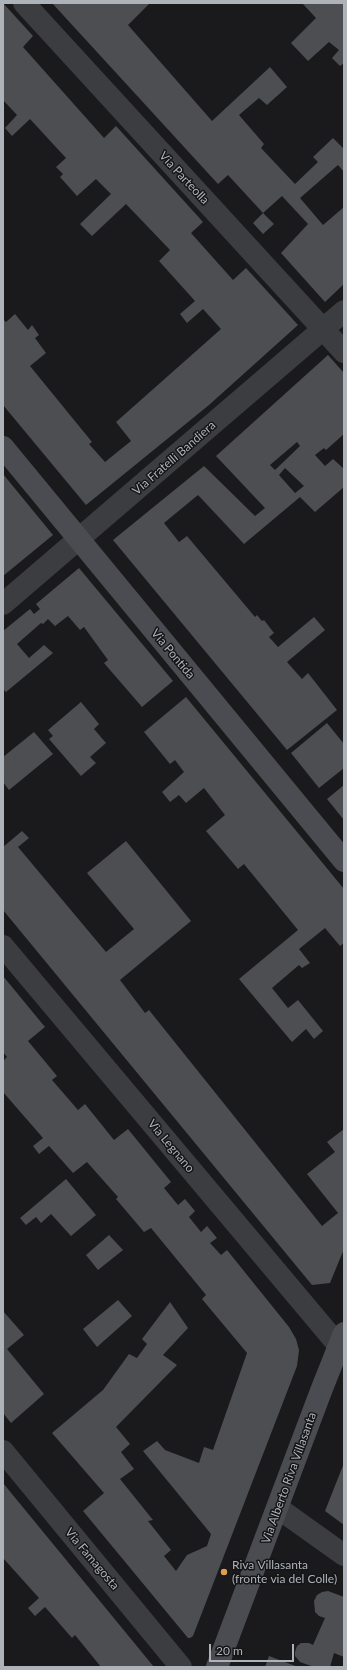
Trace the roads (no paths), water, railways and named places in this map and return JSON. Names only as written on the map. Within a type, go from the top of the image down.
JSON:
[{"type":"street","name":"Via Parteolla","points":[[24,3],[344,352]]},
{"type":"street","name":"Via Fratelli Bandiera","points":[[3,604],[344,311]]},
{"type":"street","name":"Via Pontida","points":[[3,447],[344,861]]},
{"type":"street","name":"Via Legnano","points":[[3,946],[341,1340]]},
{"type":"street","name":"Via Alberto Riva Villasanta","points":[[217,1667],[341,1340]]},
{"type":"street","name":"Via Famagosta","points":[[3,1452],[181,1667]]},
{"type":"street","points":[[278,1508],[344,1555]]},
{"type":"place","name":"Riva Villasanta (fronte via del Colle)","points":[[224,1572]]}]
